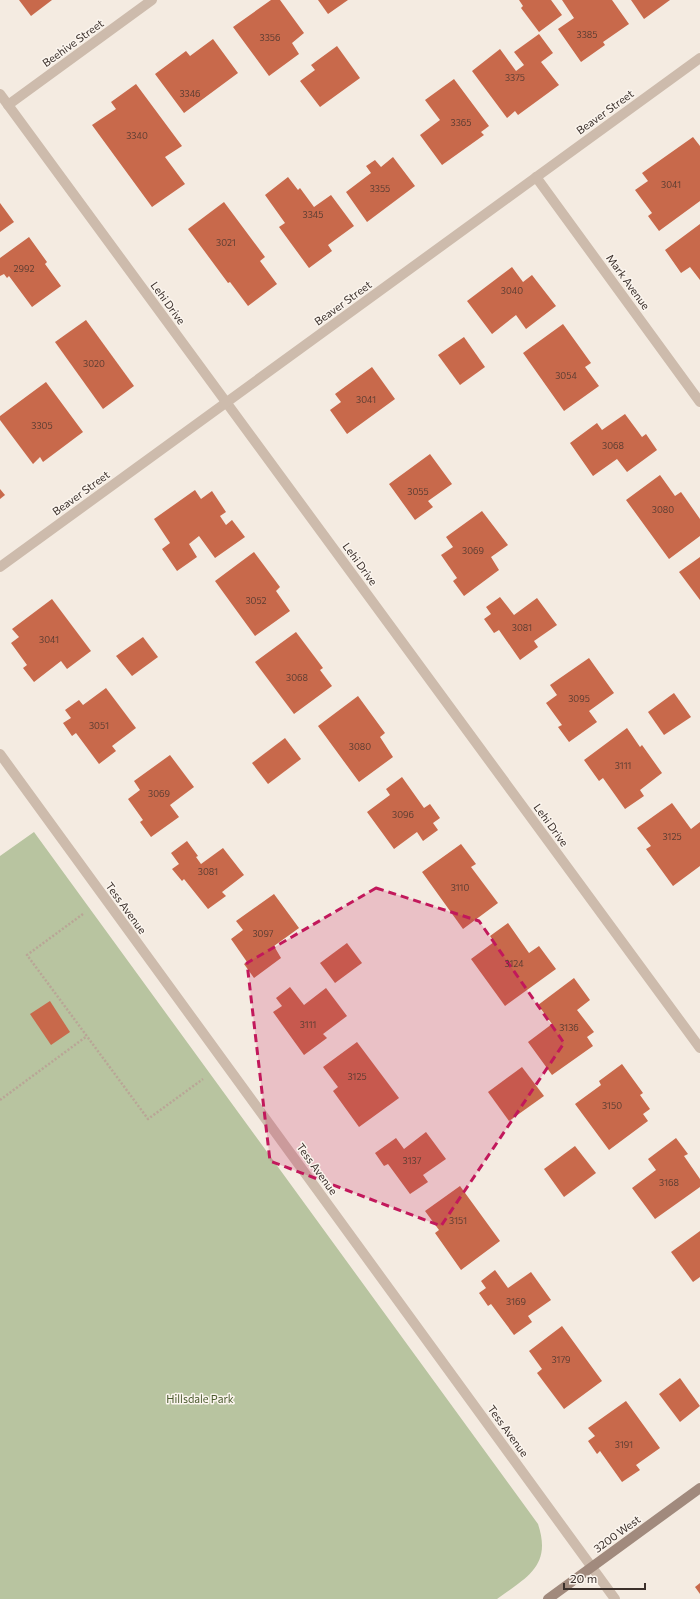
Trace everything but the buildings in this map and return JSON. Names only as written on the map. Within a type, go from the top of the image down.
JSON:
[{"type":"main road","name":"3200 West","points":[[548,1599],[700,1488]]},
{"type":"street","name":"Beehive Street","points":[[8,105],[152,0]]},
{"type":"street","name":"Beaver Street","points":[[0,567],[700,58]]},
{"type":"street","name":"Lehi Drive","points":[[0,94],[700,1048]]},
{"type":"street","name":"Mark Avenue","points":[[536,177],[700,402]]},
{"type":"street","name":"Tess Avenue","points":[[0,754],[615,1599]]},
{"type":"path","points":[[83,914],[27,955],[148,1119],[203,1079]]},
{"type":"path","points":[[0,1100],[87,1036]]},
{"type":"highlighted area","points":[[376,888],[479,921],[564,1043],[441,1226],[270,1161],[247,963]]},
{"type":"green space","name":"Hillsdale Park","points":[[34,832],[538,1524],[542,1550],[539,1560],[527,1577],[497,1599],[0,1599],[0,856]]}]
